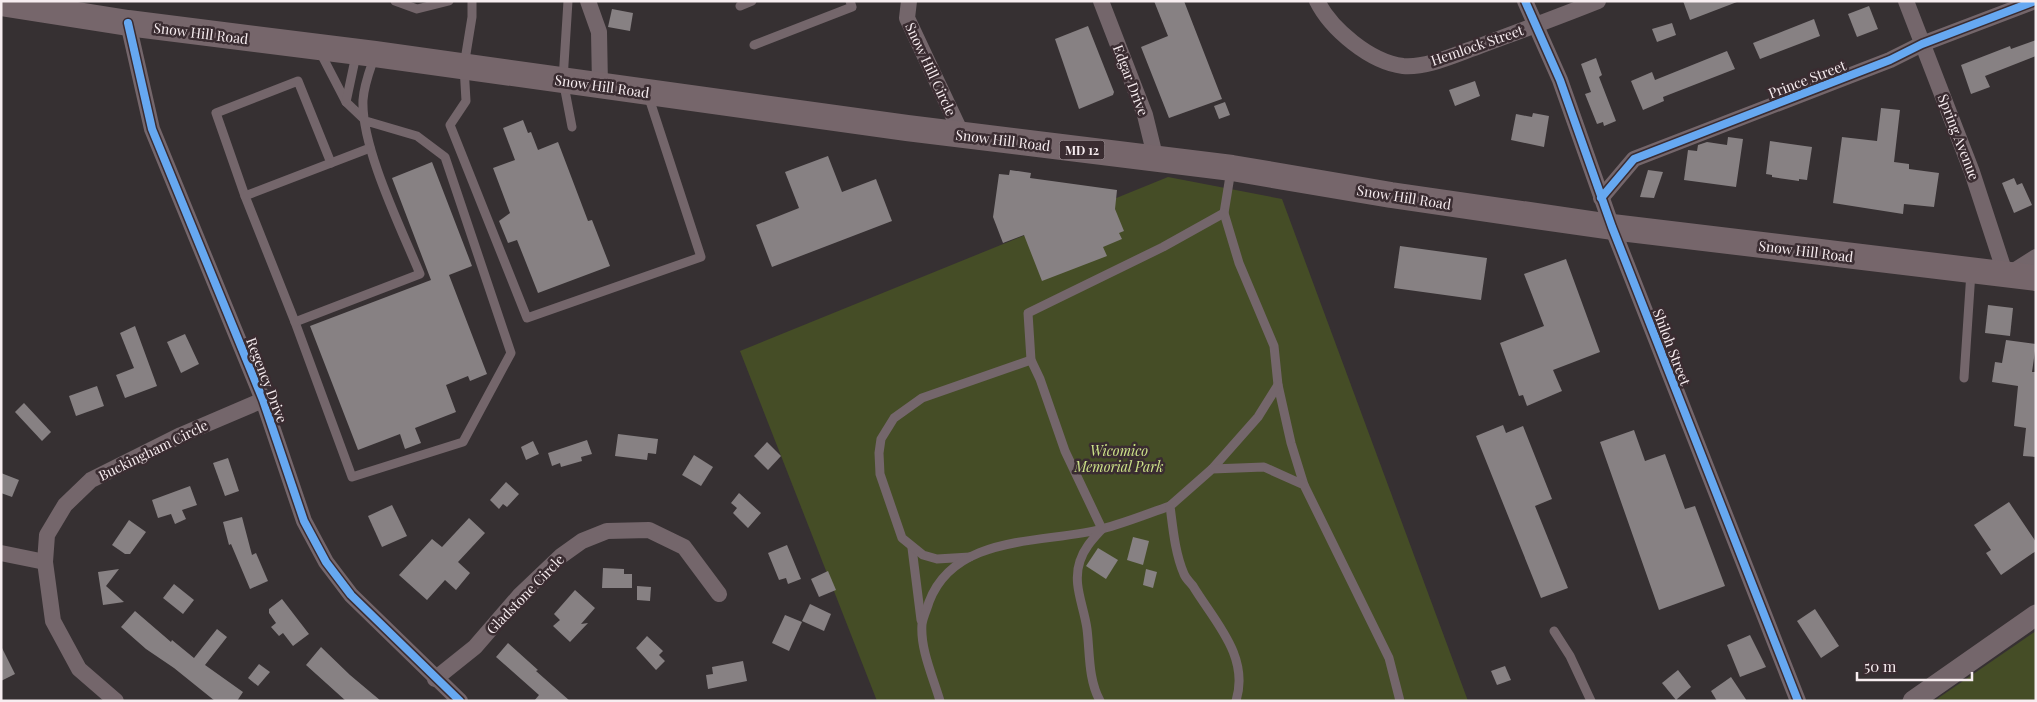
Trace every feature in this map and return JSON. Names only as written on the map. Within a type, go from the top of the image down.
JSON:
[{"type":"main road","name":"Snow Hill Road","points":[[1,3],[27,4],[128,23],[464,66],[648,93],[1156,160],[1232,168],[1391,195],[1612,227],[2006,276],[2036,278]]},
{"type":"street","points":[[588,1],[599,32],[600,85]]},
{"type":"street","name":"Snow Hill Circle","points":[[909,1],[907,18],[962,135]]},
{"type":"street","name":"Edgar Drive","points":[[1100,1],[1145,115],[1156,160]]},
{"type":"street","name":"Hemlock Street","points":[[1317,1],[1325,16],[1355,45],[1373,55],[1403,66],[1436,61],[1598,1]]},
{"type":"street","name":"Shiloh Street","points":[[1525,1],[1534,26],[1560,80],[1612,227],[1798,701]]},
{"type":"street","name":"Spring Avenue","points":[[1906,1],[1972,172],[2006,276]]},
{"type":"street","name":"Prince Street","points":[[1601,198],[1634,159],[1890,60],[1922,44],[2035,1]]},
{"type":"street","name":"Regency Drive","points":[[128,23],[152,130],[263,400],[304,521],[326,562],[351,595],[460,701]]},
{"type":"street","points":[[2006,276],[2036,257]]},
{"type":"street","name":"Buckingham Circle","points":[[116,701],[78,670],[53,621],[45,562],[47,535],[64,505],[91,480],[181,435],[263,400]]},
{"type":"street","name":"Gladstone Circle","points":[[435,678],[475,647],[520,596],[561,556],[582,541],[607,530],[649,530],[684,547],[719,594]]},
{"type":"street","points":[[1,553],[45,562]]},
{"type":"street","points":[[1913,701],[2036,615]]},
{"type":"lane","points":[[395,1],[416,5],[449,1]]},
{"type":"lane","points":[[472,1],[472,17],[464,66],[466,101],[450,125],[526,318],[701,257],[648,93]]},
{"type":"lane","points":[[568,1],[563,80],[572,127]]},
{"type":"lane","points":[[740,6],[752,1]]},
{"type":"lane","points":[[754,45],[852,8],[850,1]]},
{"type":"lane","points":[[318,48],[346,102],[366,122],[417,136],[446,157],[511,353],[464,442],[352,477],[295,322],[245,196],[216,113],[298,81],[331,163]]},
{"type":"lane","points":[[346,102],[366,53]]},
{"type":"lane","points":[[295,322],[420,274],[370,148],[364,94],[366,53]]},
{"type":"lane","points":[[245,196],[370,148]]},
{"type":"lane","points":[[1232,168],[1224,213],[1239,263],[1274,346],[1278,385],[1291,443],[1304,485],[1389,658],[1400,701]]},
{"type":"lane","points":[[1102,529],[1065,451],[1040,379],[1031,360],[1028,313],[1163,247],[1224,213]]},
{"type":"lane","points":[[1964,378],[1971,271]]},
{"type":"lane","points":[[970,558],[937,559],[923,555],[902,538],[880,474],[879,454],[881,439],[894,418],[922,398],[1031,360]]},
{"type":"lane","points":[[922,623],[937,585],[949,572],[970,558],[1025,540],[1102,529],[1170,506],[1212,469],[1258,417],[1278,385]]},
{"type":"lane","points":[[1212,469],[1264,467],[1304,485]]},
{"type":"lane","points":[[1170,506],[1176,546],[1184,576],[1212,614],[1229,641],[1236,657],[1240,682],[1236,701]]},
{"type":"lane","points":[[1100,701],[1090,672],[1087,630],[1083,607],[1077,591],[1077,576],[1080,561],[1088,545],[1102,529]]},
{"type":"lane","points":[[912,548],[924,648],[940,701]]},
{"type":"lane","points":[[1554,631],[1570,656],[1591,701]]},
{"type":"green space","name":"Wicomico Memorial Park","points":[[1168,177],[1282,199],[1468,701],[877,701],[740,351]]},
{"type":"green space","points":[[2036,631],[2036,701],[1934,701]]},
{"type":"building","points":[[1154,1],[1184,1],[1222,99],[1169,118],[1141,47],[1168,36]]},
{"type":"building","points":[[1683,1],[1737,1],[1737,2],[1690,20]]},
{"type":"building","points":[[1869,6],[1878,29],[1857,37],[1848,14]]},
{"type":"building","points":[[612,9],[633,13],[630,31],[608,27]]},
{"type":"building","points":[[1814,19],[1820,36],[1760,59],[1753,43]]},
{"type":"building","points":[[1672,23],[1676,35],[1657,42],[1652,29]]},
{"type":"building","points":[[1088,26],[1114,92],[1113,95],[1079,109],[1055,39]]},
{"type":"building","points":[[2036,40],[2036,56],[1985,76],[1990,87],[1971,94],[1961,65],[2010,46],[2011,49]]},
{"type":"building","points":[[1727,51],[1735,69],[1663,97],[1664,101],[1643,110],[1631,81],[1652,72],[1655,80]]},
{"type":"building","points":[[1596,58],[1602,75],[1599,77],[1616,121],[1604,126],[1603,122],[1597,124],[1585,94],[1591,92],[1581,64]]},
{"type":"building","points":[[1475,81],[1480,96],[1455,106],[1449,90]]},
{"type":"building","points":[[1225,102],[1230,115],[1219,119],[1214,106]]},
{"type":"building","points":[[1881,108],[1900,110],[1894,162],[1909,164],[1909,169],[1939,173],[1934,207],[1904,204],[1903,214],[1833,203],[1842,137],[1877,141]]},
{"type":"building","points":[[1533,113],[1549,116],[1544,147],[1511,140],[1516,114],[1532,117]]},
{"type":"building","points":[[523,120],[528,133],[531,132],[538,150],[558,142],[588,221],[592,220],[610,266],[538,293],[517,240],[508,243],[499,221],[510,213],[493,168],[515,160],[503,128]]},
{"type":"building","points":[[1728,137],[1743,139],[1736,187],[1684,180],[1688,150],[1697,151],[1698,145],[1707,142],[1727,145]]},
{"type":"building","points":[[1770,141],[1812,147],[1807,180],[1799,179],[1799,181],[1772,177],[1772,175],[1766,174]]},
{"type":"building","points":[[828,156],[842,192],[876,179],[892,221],[772,267],[756,225],[799,208],[785,172]]},
{"type":"building","points":[[432,162],[472,266],[449,275],[487,374],[470,381],[468,376],[446,385],[456,412],[415,428],[421,443],[405,449],[400,434],[358,450],[310,326],[431,280],[392,178]]},
{"type":"building","points":[[1010,170],[1031,173],[1030,178],[1117,190],[1115,209],[1124,231],[1119,233],[1122,239],[1103,247],[1107,256],[1042,281],[1024,235],[1003,243],[993,217],[999,174],[1009,175]]},
{"type":"building","points":[[1648,170],[1663,172],[1654,198],[1640,197]]},
{"type":"building","points":[[2014,178],[2017,185],[2022,183],[2032,205],[2014,213],[2002,183]]},
{"type":"building","points":[[1400,246],[1487,258],[1481,300],[1394,288]]},
{"type":"building","points":[[1566,259],[1600,352],[1553,370],[1562,391],[1527,406],[1523,395],[1519,396],[1500,343],[1544,326],[1524,274]]},
{"type":"building","points":[[1988,305],[2013,308],[2010,336],[1985,333]]},
{"type":"building","points":[[135,326],[157,386],[125,398],[116,375],[134,368],[120,333]]},
{"type":"building","points":[[185,334],[199,364],[181,373],[167,342]]},
{"type":"building","points":[[2006,340],[2036,344],[2032,372],[2036,372],[2036,457],[2023,456],[2026,428],[2014,426],[2018,386],[1992,382],[1995,362],[2002,363]]},
{"type":"building","points":[[97,386],[104,406],[76,416],[69,396]]},
{"type":"building","points":[[24,403],[51,432],[42,441],[15,412]]},
{"type":"building","points":[[1503,425],[1506,433],[1523,426],[1552,499],[1535,506],[1568,588],[1541,598],[1476,436]]},
{"type":"building","points":[[1634,430],[1645,461],[1665,454],[1685,509],[1695,506],[1725,586],[1659,610],[1600,442]]},
{"type":"building","points":[[618,434],[658,439],[656,454],[648,453],[647,460],[615,456]]},
{"type":"building","points":[[587,440],[592,454],[581,457],[582,461],[561,467],[560,463],[552,466],[548,453]]},
{"type":"building","points":[[533,441],[539,454],[526,460],[521,447]]},
{"type":"building","points":[[767,442],[781,456],[768,470],[754,456]]},
{"type":"building","points":[[694,455],[713,467],[701,486],[682,475]]},
{"type":"building","points":[[228,458],[239,491],[225,496],[213,463]]},
{"type":"building","points":[[1,473],[19,480],[12,497],[1,493]]},
{"type":"building","points":[[506,482],[519,494],[507,507],[503,504],[499,509],[490,500]]},
{"type":"building","points":[[190,486],[197,505],[182,510],[186,519],[175,524],[171,514],[158,518],[152,500]]},
{"type":"building","points":[[739,493],[761,513],[748,528],[733,513],[737,508],[731,503]]},
{"type":"building","points":[[2009,502],[2036,542],[2036,551],[2001,575],[1986,553],[1991,550],[1974,525]]},
{"type":"building","points":[[392,505],[407,536],[382,547],[368,516]]},
{"type":"building","points":[[242,517],[252,555],[256,553],[268,581],[250,589],[231,544],[229,545],[223,522]]},
{"type":"building","points":[[469,518],[485,533],[458,562],[470,573],[456,590],[445,580],[427,600],[399,575],[432,539],[442,547]]},
{"type":"building","points":[[129,520],[146,532],[130,554],[125,554],[112,545]]},
{"type":"building","points":[[1133,537],[1149,541],[1143,565],[1127,560]]},
{"type":"building","points":[[787,545],[801,579],[788,584],[786,578],[779,580],[768,553]]},
{"type":"building","points":[[1098,548],[1118,560],[1106,579],[1086,566]]},
{"type":"building","points":[[603,568],[624,569],[624,574],[632,574],[632,588],[602,588]]},
{"type":"building","points":[[119,569],[106,586],[124,602],[103,605],[98,572]]},
{"type":"building","points":[[1146,569],[1157,572],[1153,588],[1143,585]]},
{"type":"building","points":[[828,571],[836,590],[819,597],[811,579]]},
{"type":"building","points":[[174,584],[194,600],[183,614],[163,598]]},
{"type":"building","points":[[637,586],[651,587],[650,601],[637,600]]},
{"type":"building","points":[[575,590],[595,608],[581,624],[588,623],[570,642],[553,626],[560,620],[554,614]]},
{"type":"building","points":[[282,599],[309,634],[293,646],[283,633],[279,636],[271,627],[276,623],[269,613],[269,609]]},
{"type":"building","points":[[810,604],[831,614],[824,631],[802,621]]},
{"type":"building","points":[[1815,609],[1839,646],[1821,658],[1797,621]]},
{"type":"building","points":[[135,611],[171,642],[172,640],[194,658],[217,629],[227,637],[205,665],[243,692],[237,701],[215,701],[174,668],[146,649],[121,627]]},
{"type":"building","points":[[785,615],[802,622],[789,651],[772,643]]},
{"type":"building","points":[[1750,635],[1766,667],[1740,677],[1727,645]]},
{"type":"building","points":[[647,636],[663,651],[659,655],[665,661],[656,670],[636,648]]},
{"type":"building","points":[[508,643],[570,701],[534,701],[539,695],[496,657]]},
{"type":"building","points":[[1,646],[15,674],[1,681]]},
{"type":"building","points":[[321,647],[381,701],[346,701],[306,665]]},
{"type":"building","points":[[743,661],[747,681],[708,689],[706,675],[713,674],[712,667]]},
{"type":"building","points":[[259,664],[270,672],[258,686],[248,678]]},
{"type":"building","points":[[1505,666],[1511,680],[1497,685],[1491,671]]},
{"type":"building","points":[[1678,670],[1691,687],[1676,700],[1662,683]]},
{"type":"building","points":[[1731,677],[1747,701],[1717,701],[1711,691]]},
{"type":"cycle path","points":[[1525,1],[1560,80],[1612,227],[1798,701]]},
{"type":"cycle path","points":[[1601,198],[1634,159],[1890,60],[1922,44],[2035,1]]},
{"type":"cycle path","points":[[128,23],[152,129],[263,400],[304,521],[326,562],[351,595],[460,701]]}]
